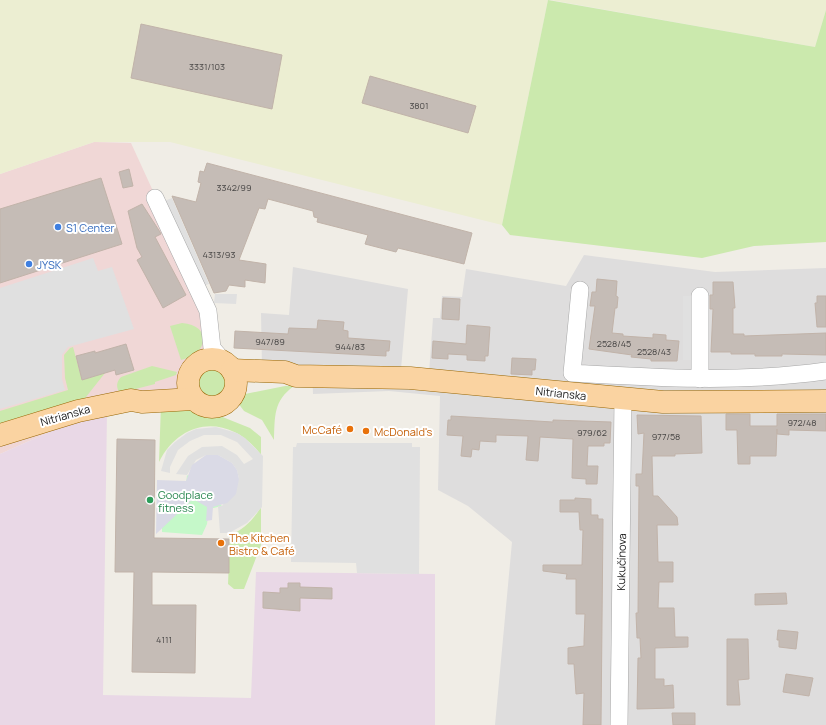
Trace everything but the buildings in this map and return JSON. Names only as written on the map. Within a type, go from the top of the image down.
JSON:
[{"type":"main road","name":"Nitrianska","points":[[0,435],[78,411],[131,400],[142,402],[193,399],[199,404],[214,408],[225,404],[222,366],[285,382],[296,376],[410,378],[623,399],[707,402],[826,401]]},
{"type":"main road","points":[[193,399],[188,385],[189,377],[194,367],[222,366]]},
{"type":"main road","name":"Nitrianska","points":[[131,400],[138,394],[189,377]]},
{"type":"street","points":[[155,198],[208,310],[222,366]]},
{"type":"street","name":"Nitrianska","points":[[580,290],[572,373],[700,379],[782,377],[826,371]]},
{"type":"street","points":[[700,296],[700,379]]},
{"type":"street","name":"Kukučínova","points":[[619,725],[623,399]]},
{"type":"shaded area","points":[[94,142],[131,143],[208,311],[207,354],[188,369],[183,385],[181,401],[72,422],[0,454],[0,174]]},
{"type":"shaded area","points":[[172,198],[209,284],[199,287],[162,202]]},
{"type":"shaded area","points":[[584,255],[715,272],[826,268],[826,725],[495,725],[512,542],[468,506],[438,490],[440,396],[389,391],[313,394],[312,367],[262,368],[261,313],[289,315],[293,267],[408,289],[401,369],[429,373],[433,318],[440,318],[442,296],[462,297],[466,269],[566,286]]},
{"type":"shaded area","points":[[93,258],[98,271],[112,267],[134,329],[68,347],[62,355],[62,379],[65,390],[0,409],[0,288]]},
{"type":"shaded area","points":[[215,294],[237,294],[236,304],[214,303]]},
{"type":"shaded area","points":[[683,296],[700,296],[700,360],[683,360]]},
{"type":"shaded area","points":[[107,412],[103,695],[251,698],[256,572],[435,574],[435,725],[0,725],[0,454],[72,422]]},
{"type":"shaded area","points":[[216,427],[237,433],[245,438],[263,456],[262,507],[247,523],[229,533],[220,533],[218,506],[222,506],[239,479],[237,470],[232,463],[218,455],[206,455],[196,460],[187,475],[176,474],[188,456],[202,447],[222,446],[237,455],[244,464],[253,459],[237,442],[221,435],[204,435],[190,441],[178,450],[170,467],[170,473],[161,471],[167,450],[175,442],[187,433],[196,429]]},
{"type":"shaded area","points":[[297,443],[412,443],[412,447],[420,447],[419,574],[357,573],[356,563],[291,562],[293,447],[296,447]]},
{"type":"shaded area","points":[[206,455],[218,455],[232,463],[237,470],[239,479],[236,494],[227,503],[213,507],[212,520],[206,521],[207,507],[193,499],[156,534],[157,480],[186,481],[192,465]]},
{"type":"green space","points":[[0,0],[548,0],[502,225],[170,142],[94,142],[0,174]]},
{"type":"green space","points":[[548,0],[815,47],[826,10],[826,242],[754,246],[702,258],[510,235],[502,225]]},
{"type":"green space","points":[[551,0],[826,0],[826,10],[815,47]]},
{"type":"green space","points":[[182,323],[192,325],[198,329],[202,334],[203,340],[202,346],[197,352],[190,357],[181,360],[170,326]]},
{"type":"green space","points":[[73,347],[82,380],[105,373],[82,402],[0,425],[0,411],[68,390],[65,378],[64,355],[70,348]]},
{"type":"green space","points":[[152,366],[177,372],[176,375],[155,382],[155,384],[120,393],[117,385],[121,377]]},
{"type":"green space","points":[[212,369],[218,370],[222,373],[225,377],[225,389],[222,393],[218,396],[212,397],[206,396],[202,393],[199,389],[198,383],[199,377],[202,373],[206,370]]},
{"type":"green space","points":[[285,386],[294,386],[282,398],[276,410],[274,440],[262,420],[244,411],[238,403],[238,400],[245,394]]},
{"type":"green space","points":[[181,401],[202,414],[220,416],[250,428],[261,437],[261,455],[249,442],[236,433],[222,428],[208,426],[194,429],[181,436],[169,447],[159,462],[161,404]]},
{"type":"green space","points":[[187,475],[222,506],[209,509],[207,524],[202,535],[162,532],[162,486],[186,485]]},
{"type":"green space","points":[[261,507],[261,545],[244,589],[234,589],[228,584],[230,535],[248,524]]},
{"type":"place","name":"S1 Center","points":[[58,227]]},
{"type":"place","name":"JYSK","points":[[29,264]]},
{"type":"place","name":"McCafé","points":[[350,429]]},
{"type":"place","name":"McDonald's","points":[[366,431]]},
{"type":"place","name":"Goodplace fitness","points":[[150,500]]},
{"type":"place","name":"The Kitchen Bistro & Café","points":[[221,543]]}]
